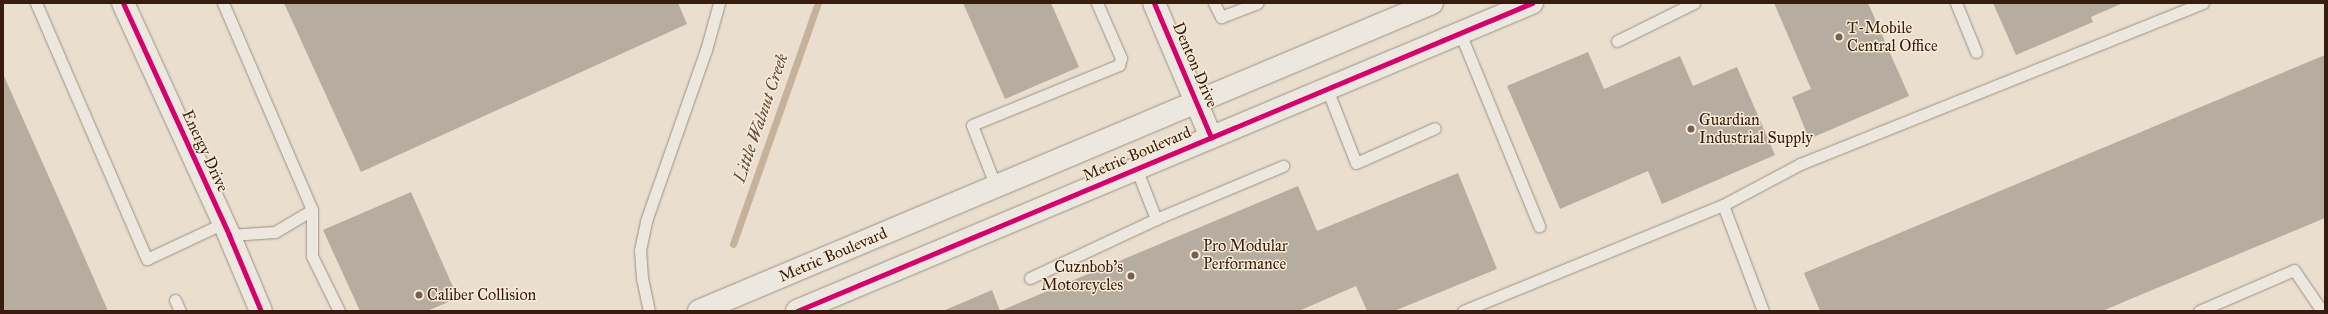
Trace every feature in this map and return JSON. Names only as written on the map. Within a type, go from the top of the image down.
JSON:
[{"type":"main road","name":"Energy Drive","points":[[123,3],[226,229],[261,311]]},
{"type":"main road","name":"Denton Drive","points":[[1154,3],[1211,137]]},
{"type":"main road","name":"Metric Boulevard","points":[[709,309],[1432,3]]},
{"type":"main road","name":"Metric Boulevard","points":[[797,311],[1532,3]]},
{"type":"lane","points":[[36,3],[147,259],[226,229],[274,232],[312,210]]},
{"type":"lane","points":[[223,3],[312,210],[312,256],[339,311]]},
{"type":"lane","points":[[650,311],[642,278],[640,250],[646,221],[706,50],[719,3]]},
{"type":"lane","points":[[996,187],[972,125],[1119,65],[1121,58],[1097,3]]},
{"type":"lane","points":[[1214,3],[1221,17],[1257,3]]},
{"type":"lane","points":[[1617,41],[1694,3]]},
{"type":"lane","points":[[1956,3],[1976,52]]},
{"type":"lane","points":[[1463,311],[1724,205],[1800,164],[2202,3]]},
{"type":"lane","points":[[1460,34],[1539,226]]},
{"type":"lane","points":[[1327,89],[1356,163],[1435,128]]},
{"type":"lane","points":[[1030,278],[1156,219],[1283,166]]},
{"type":"lane","points":[[1136,168],[1156,219]]},
{"type":"lane","points":[[1724,205],[1763,311]]},
{"type":"lane","points":[[2199,311],[2294,270],[2322,311]]},
{"type":"lane","points":[[176,300],[180,311]]},
{"type":"building","points":[[284,3],[678,3],[687,24],[361,172]]},
{"type":"building","points":[[963,3],[1051,3],[1079,67],[1005,99]]},
{"type":"building","points":[[1774,3],[1868,3],[1909,96],[1809,139],[1792,97],[1811,89]]},
{"type":"building","points":[[1993,3],[2123,3],[2091,17],[2093,22],[2016,55]]},
{"type":"building","points":[[1588,52],[1604,89],[1680,56],[1693,86],[1737,67],[1775,155],[1662,204],[1648,171],[1560,209],[1507,86]]},
{"type":"building","points":[[2325,55],[2325,218],[2102,311],[1820,311],[1804,273]]},
{"type":"building","points":[[3,74],[69,222],[108,311],[3,311]]},
{"type":"building","points":[[1458,173],[1497,269],[1394,311],[1367,311],[1356,286],[1299,311],[1000,311],[1298,186],[1317,231]]},
{"type":"building","points":[[411,192],[458,298],[427,311],[360,311],[323,230]]},
{"type":"building","points":[[992,290],[1000,311],[943,311]]},
{"type":"waterway","name":"Little Walnut Creek","points":[[733,244],[818,3]]},
{"type":"cycle path","points":[[123,3],[229,235],[261,311]]},
{"type":"cycle path","points":[[1154,3],[1211,137]]},
{"type":"cycle path","points":[[797,311],[1532,3]]},
{"type":"place","name":"T-Mobile Central Office","points":[[1839,37]]},
{"type":"place","name":"Guardian Industrial Supply","points":[[1691,129]]},
{"type":"place","name":"Pro Modular Performance","points":[[1195,255]]},
{"type":"place","name":"Cuznbob's Motorcycles","points":[[1131,276]]},
{"type":"place","name":"Caliber Collision","points":[[419,295]]}]
